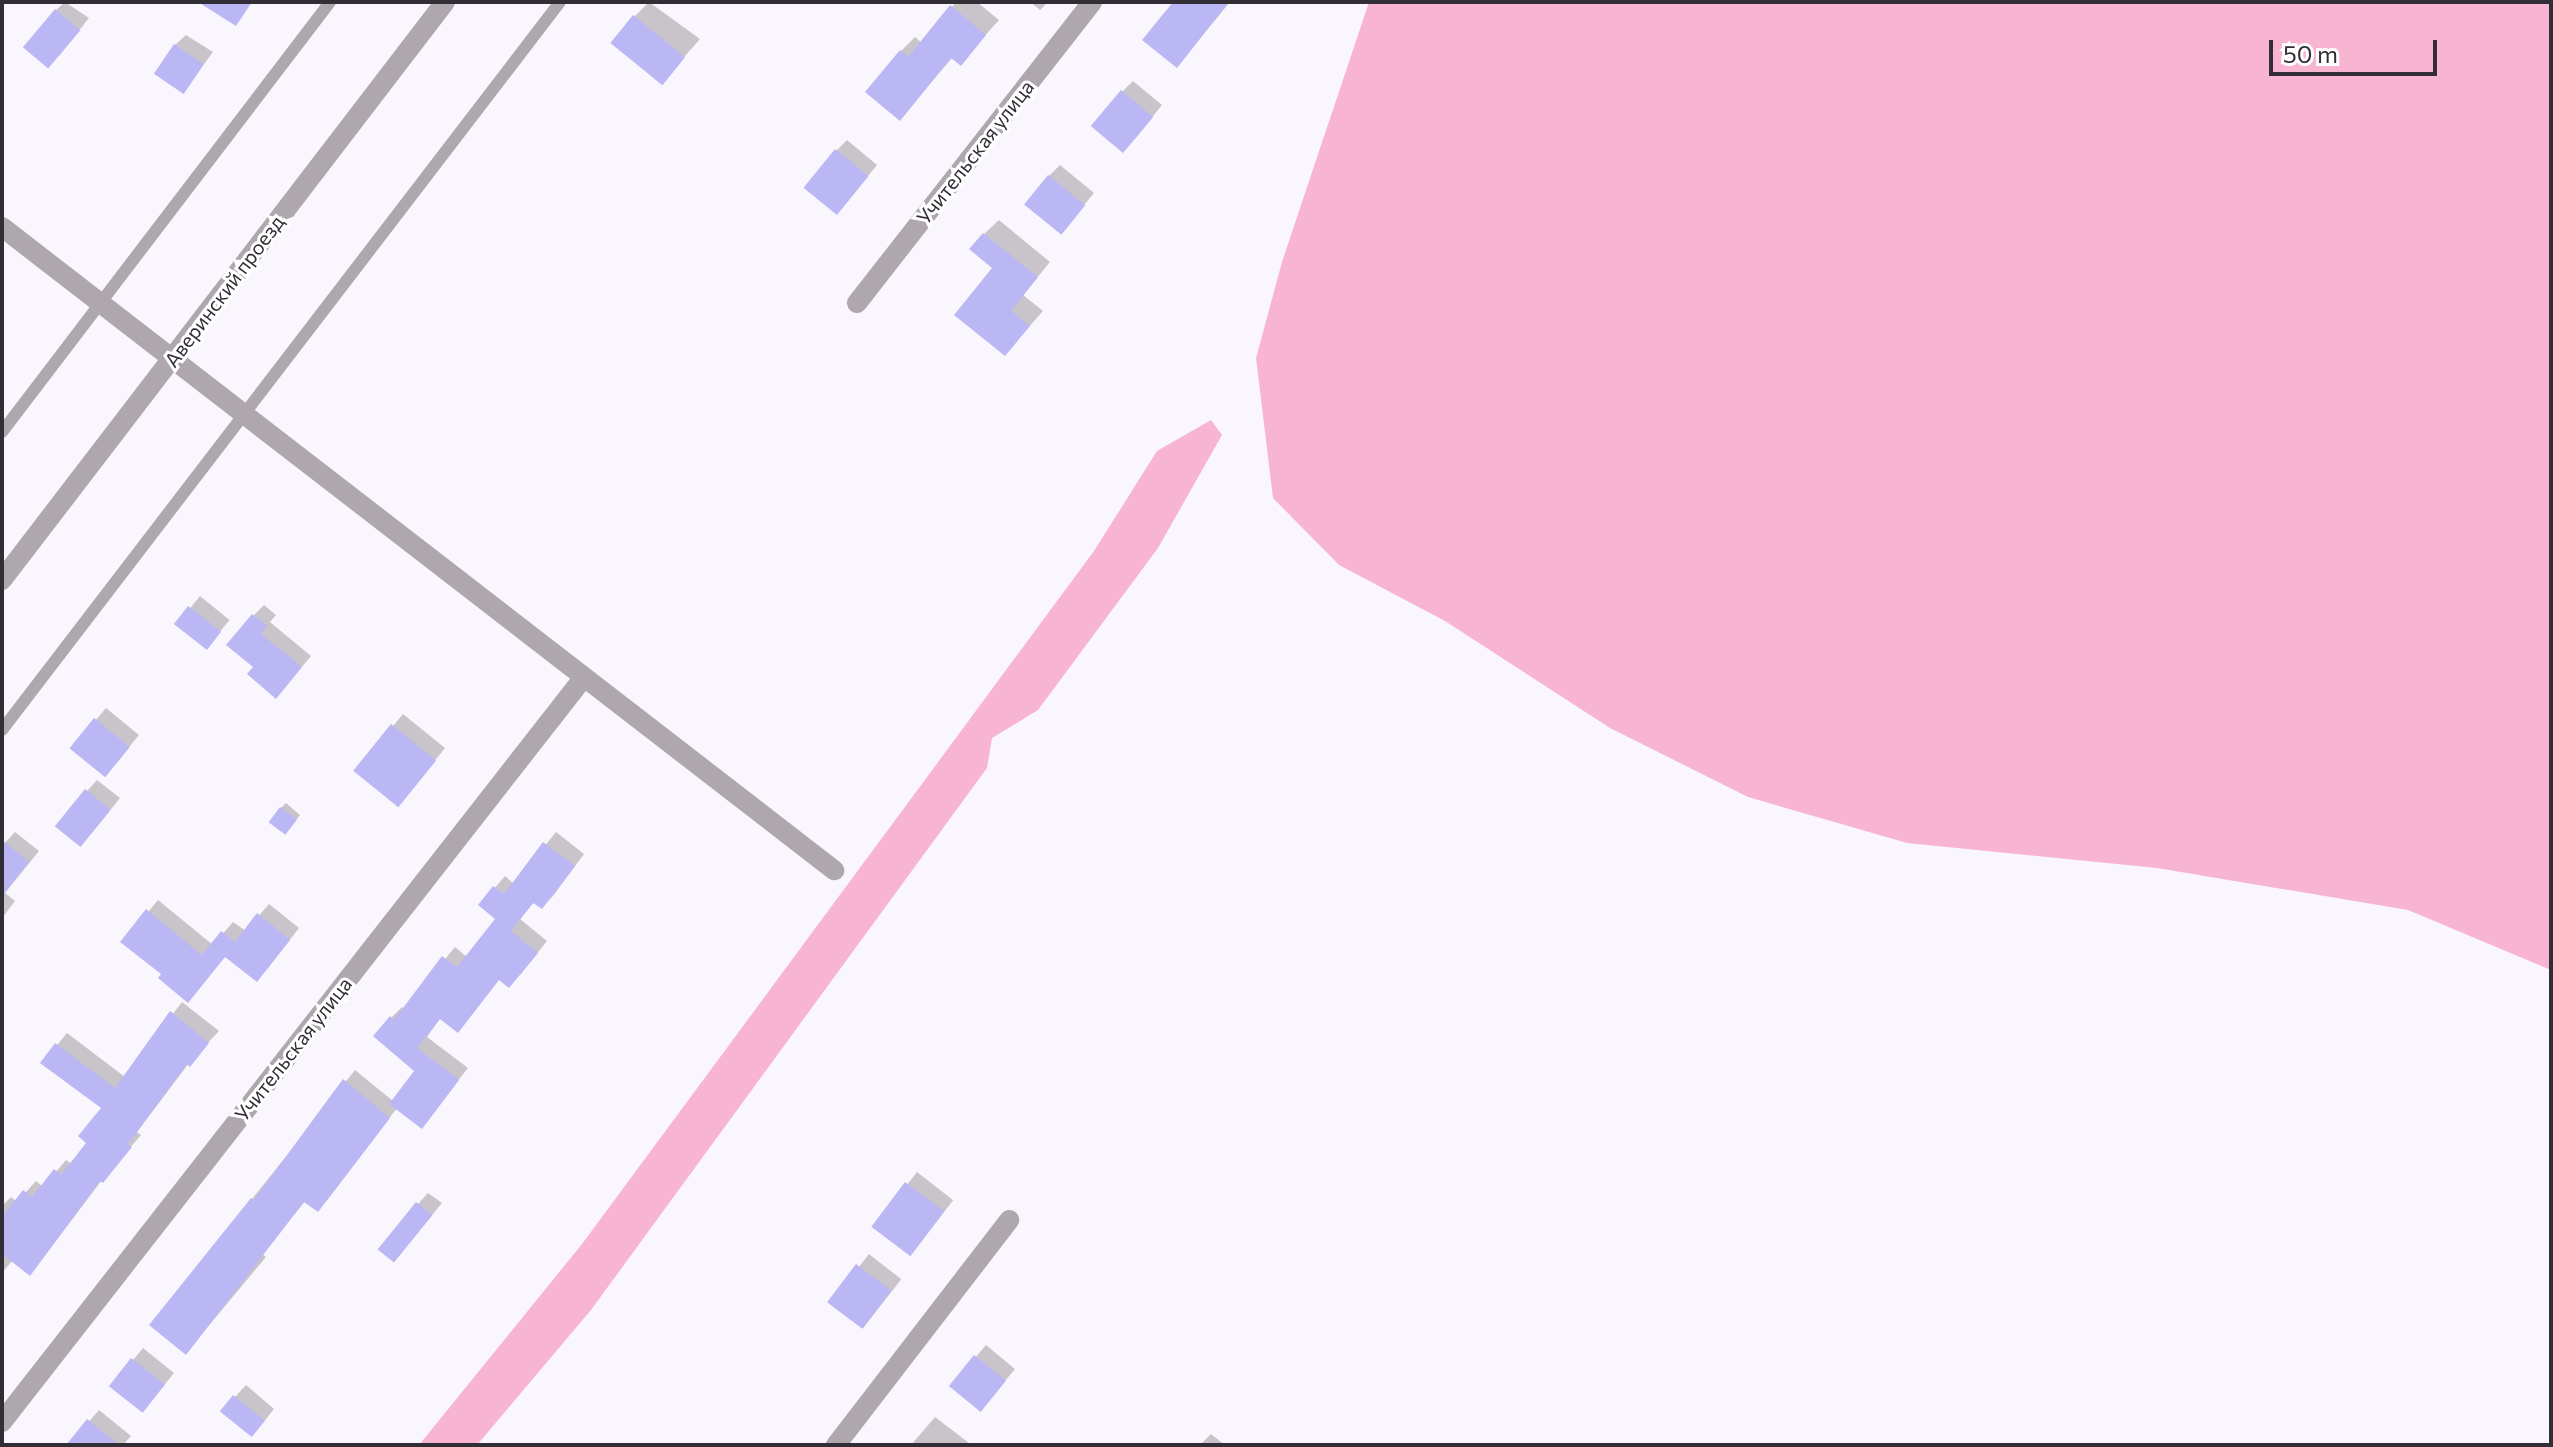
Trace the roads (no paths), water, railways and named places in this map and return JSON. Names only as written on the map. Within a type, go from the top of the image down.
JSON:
[{"type":"street","name":"Аверинский проезд","points":[[2,580],[445,2]]},
{"type":"street","name":"Учительская улица","points":[[857,303],[1092,2]]},
{"type":"street","points":[[2,227],[834,870]]},
{"type":"street","name":"Учительская улица","points":[[2,1422],[584,677]]},
{"type":"street","points":[[836,1445],[1009,1220]]},
{"type":"lane","points":[[2,432],[330,2]]},
{"type":"lane","points":[[2,730],[560,2]]}]
